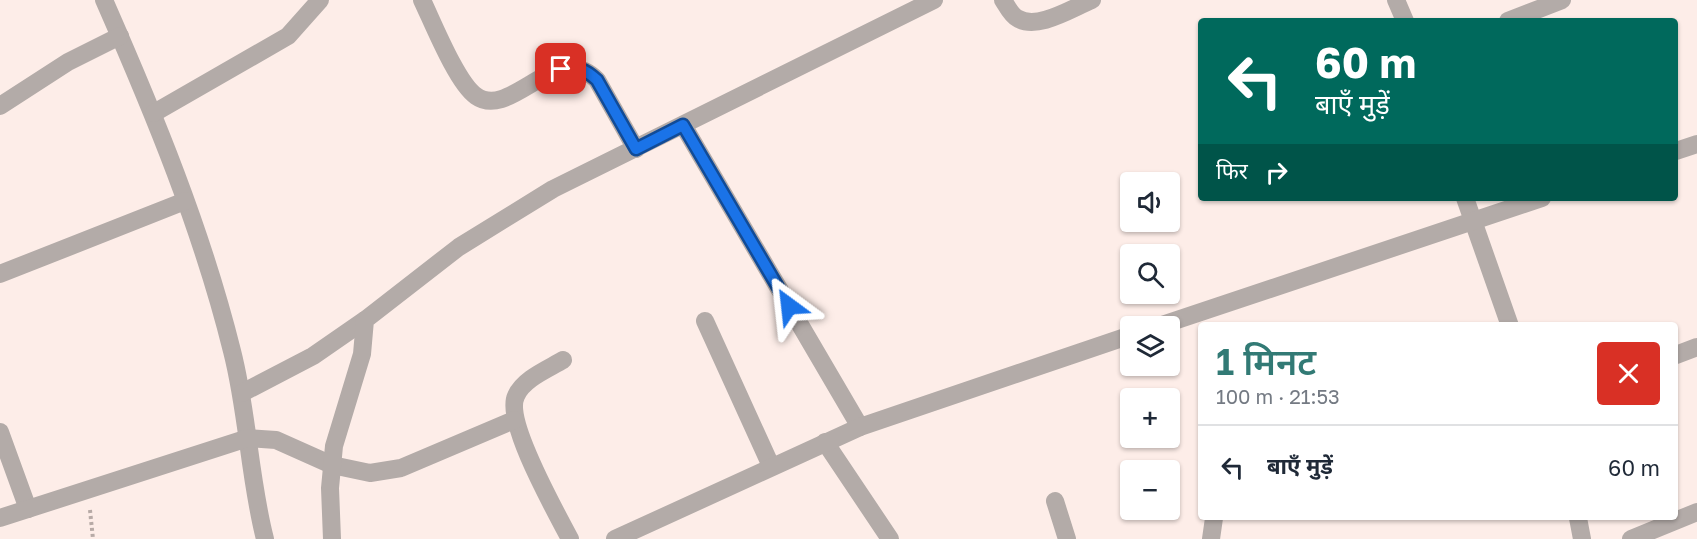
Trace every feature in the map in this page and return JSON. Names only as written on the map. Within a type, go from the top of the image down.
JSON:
[{"type":"street","points":[[104,0],[154,113],[215,286],[242,393],[253,486],[265,539]]},
{"type":"street","points":[[154,113],[288,36],[320,0]]},
{"type":"street","points":[[422,0],[452,62],[475,96],[485,101],[497,100],[561,69],[574,66],[588,72],[597,80],[636,149]]},
{"type":"street","points":[[242,393],[313,356],[365,320],[459,247],[509,214],[553,189],[934,0]]},
{"type":"street","points":[[1003,0],[1015,18],[1025,22],[1039,22],[1092,0]]},
{"type":"street","points":[[1396,0],[1404,18]]},
{"type":"street","points":[[1516,18],[1562,0]]},
{"type":"street","points":[[0,106],[68,62],[120,36]]},
{"type":"street","points":[[683,125],[860,427]]},
{"type":"street","points":[[1678,150],[1697,144]]},
{"type":"street","points":[[0,274],[184,201]]},
{"type":"street","points":[[1466,201],[1509,322]]},
{"type":"street","points":[[1180,319],[1533,201]]},
{"type":"street","points":[[332,539],[330,488],[334,446],[362,354],[365,320]]},
{"type":"street","points":[[705,321],[771,466]]},
{"type":"street","points":[[615,539],[860,427],[1120,339]]},
{"type":"street","points":[[1678,354],[1697,347]]},
{"type":"street","points":[[563,360],[530,381],[516,394],[512,410],[514,420],[570,539]]},
{"type":"street","points":[[0,518],[248,438],[276,440],[332,465],[370,473],[401,468],[514,420]]},
{"type":"street","points":[[0,432],[28,509]]},
{"type":"street","points":[[825,442],[890,539]]},
{"type":"street","points":[[1055,501],[1066,539]]},
{"type":"street","points":[[1678,520],[1697,512]]},
{"type":"street","points":[[1211,539],[1214,520]]},
{"type":"street","points":[[1578,520],[1582,539]]},
{"type":"street","points":[[1631,539],[1677,520]]},
{"type":"path","points":[[87,490],[93,539]]},
{"type":"route","points":[[561,69],[574,66],[588,72],[597,80],[636,149],[683,125],[789,306]]}]
